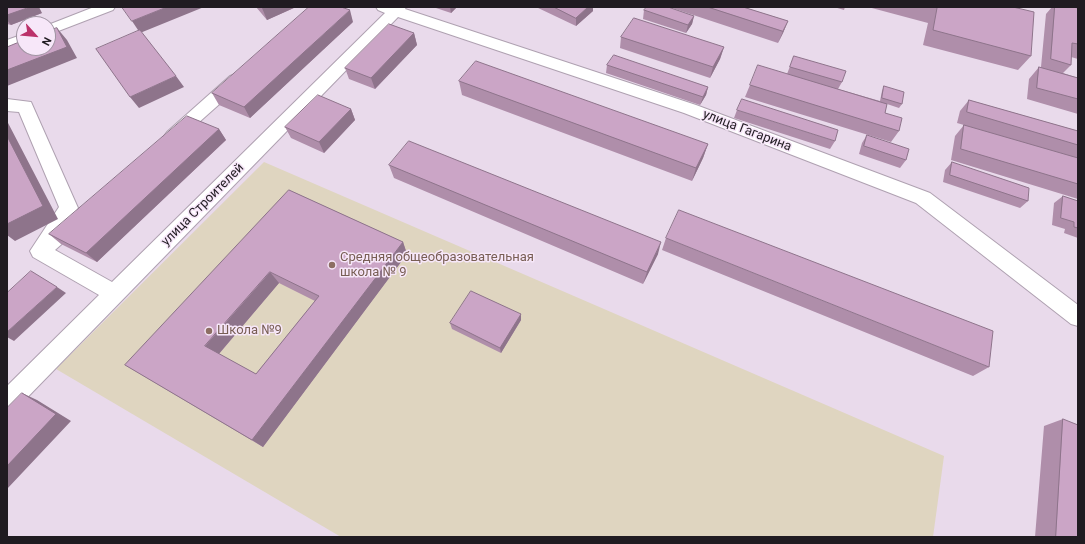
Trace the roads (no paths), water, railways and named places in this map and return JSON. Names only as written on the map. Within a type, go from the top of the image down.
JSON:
[{"type":"street","points":[[56,27],[108,7]]},
{"type":"street","name":"улица Строителей","points":[[7,402],[115,294],[392,8]]},
{"type":"street","name":"улица Гагарина","points":[[392,8],[690,110],[923,198],[1078,317]]},
{"type":"street","points":[[159,148],[248,69]]},
{"type":"street","points":[[7,105],[25,106],[69,208],[40,252]]},
{"type":"street","points":[[40,252],[88,210]]},
{"type":"street","points":[[40,252],[115,294]]},
{"type":"place","name":"Средняя общеобразовательная школа № 9","points":[[332,265]]},
{"type":"place","name":"Школа №9","points":[[209,331]]}]
